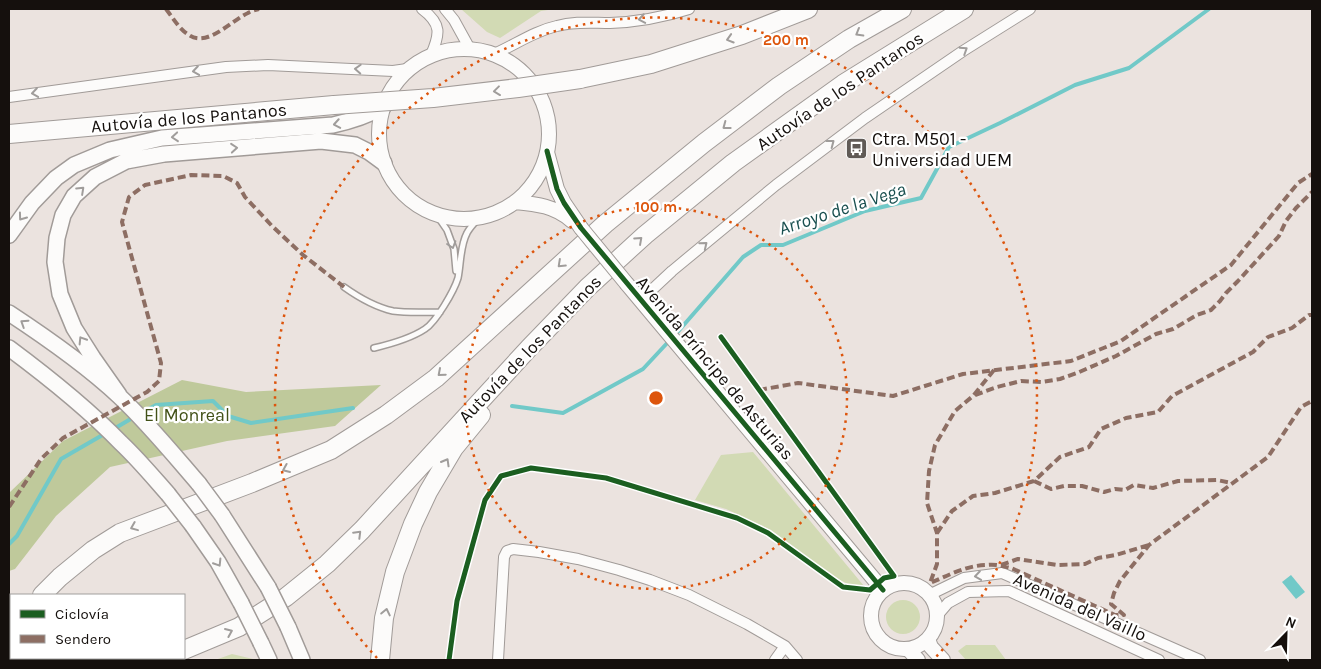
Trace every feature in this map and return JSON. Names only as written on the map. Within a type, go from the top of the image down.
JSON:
[{"type":"highway","name":"Autovía de los Pantanos","points":[[9,134],[433,98],[580,79],[660,61],[742,35],[808,9]]},
{"type":"highway","points":[[43,594],[60,576],[93,550],[120,533],[252,483],[331,450],[386,416],[436,378],[605,224],[704,143],[780,86],[841,44],[902,9]]},
{"type":"highway","name":"Autovía de los Pantanos","points":[[185,650],[239,627],[286,597],[327,564],[362,530],[529,348],[587,288],[645,235],[734,163],[843,84],[964,9]]},
{"type":"highway","points":[[380,660],[384,618],[395,572],[428,492],[454,448],[479,417],[544,346],[572,311],[587,288]]},
{"type":"main road","points":[[9,236],[32,203],[56,178],[74,166],[110,150],[162,138],[333,125],[359,118],[383,108]]},
{"type":"main road","points":[[119,395],[74,328],[60,294],[55,262],[57,238],[63,216],[74,196],[95,177],[126,161],[164,154],[321,141],[355,145],[384,163]]},
{"type":"main road","points":[[9,313],[44,336],[119,395],[154,431],[199,484],[268,587],[302,660]]},
{"type":"main road","points":[[9,348],[89,412],[121,442],[168,494],[218,562],[269,660]]},
{"type":"street","points":[[422,9],[431,16],[437,26],[438,38],[431,55]]},
{"type":"street","points":[[444,9],[454,20],[470,49]]},
{"type":"street","points":[[494,54],[545,29],[558,25],[633,21],[673,14],[689,9]]},
{"type":"street","points":[[641,300],[672,271],[776,185],[865,118],[962,51],[1030,9]]},
{"type":"street","points":[[470,49],[494,54],[515,66],[532,83],[544,104],[549,127],[547,151],[541,170],[530,188],[515,202],[498,212],[479,217],[458,218],[436,214],[413,202],[399,189],[384,163],[379,144],[379,125],[383,108],[391,90],[407,70],[431,55],[450,50],[470,49]]},
{"type":"street","points":[[9,97],[226,67],[268,65],[407,70]]},
{"type":"street","name":"Avenida Príncipe de Asturias","points":[[547,151],[557,189],[581,228],[883,590]]},
{"type":"street","name":"Avenida Príncipe de Asturias","points":[[515,202],[528,203],[564,213],[581,228]]},
{"type":"street","points":[[498,660],[504,557],[507,551],[512,549],[578,559],[620,570],[689,596],[747,624],[785,646],[797,660]]},
{"type":"street","name":"Avenida del Vaillo","points":[[929,595],[964,578],[1002,573],[1200,660]]},
{"type":"street","points":[[912,584],[921,588],[929,595],[935,608],[936,617],[935,626],[928,639],[918,646],[908,649],[888,645],[879,638],[873,629],[871,618],[876,598],[883,590],[892,585],[912,584]]},
{"type":"street","name":"Avenida del Vaillo","points":[[936,617],[948,604],[968,592],[1010,591],[1160,660]]},
{"type":"street","points":[[928,639],[931,647],[943,660]]},
{"type":"street","points":[[775,660],[785,646]]},
{"type":"street","points":[[908,649],[918,660]]},
{"type":"lane","points":[[436,214],[446,230],[454,249],[457,279]]},
{"type":"lane","points":[[374,348],[397,342],[426,329],[440,312],[446,304],[457,279],[462,251],[468,233],[479,217]]},
{"type":"lane","points":[[344,287],[361,298],[392,310],[440,312]]},
{"type":"green space","points":[[461,9],[555,9],[541,11],[500,38],[487,32]]},
{"type":"green space","name":"El Monreal","points":[[182,380],[246,392],[381,385],[335,426],[227,441],[110,467],[56,516],[15,569],[9,571],[9,493],[63,441]]},
{"type":"green space","points":[[753,452],[864,586],[848,584],[834,577],[771,530],[726,509],[695,500],[721,455]]},
{"type":"green space","points":[[903,600],[915,605],[920,617],[915,629],[903,634],[891,629],[886,617],[891,605]]},
{"type":"green space","points":[[966,645],[995,645],[1006,660],[966,660],[958,651]]},
{"type":"green space","points":[[232,654],[253,659],[254,660],[215,660]]},
{"type":"water","points":[[1291,575],[1305,592],[1296,599],[1282,582]]},
{"type":"waterway","name":"Arroyo de la Vega","points":[[675,335],[743,257],[761,245],[783,245],[865,211],[921,198],[949,147],[1075,85],[1129,68],[1209,9]]},
{"type":"waterway","name":"Arroyo de la Vega","points":[[512,406],[563,413],[643,369],[670,340]]},
{"type":"waterway","points":[[140,414],[156,405],[213,401],[228,416],[251,423],[353,408]]},
{"type":"waterway","points":[[112,430],[134,417]]},
{"type":"waterway","points":[[9,544],[17,536],[61,459],[106,433]]},
{"type":"marked path","points":[[166,9],[182,30],[196,38],[211,36],[242,16],[259,9]]},
{"type":"marked path","points":[[759,390],[798,383],[893,396],[963,374],[1071,361],[1121,341],[1231,265],[1298,183],[1312,174]]},
{"type":"marked path","points":[[9,507],[41,459],[63,438],[147,392],[159,381],[161,363],[122,222],[129,197],[145,185],[191,175],[223,176],[237,183],[245,197],[272,226],[303,255],[344,287]]},
{"type":"marked path","points":[[975,395],[1021,381],[1041,382],[1060,379],[1077,373],[1116,356],[1156,334],[1173,329],[1197,315],[1211,310],[1279,236],[1286,221],[1312,192]]},
{"type":"marked path","points":[[937,533],[952,511],[973,496],[995,493],[1034,481],[1060,457],[1089,447],[1101,429],[1126,418],[1158,412],[1172,396],[1253,352],[1268,337],[1292,328],[1309,315],[1312,315]]},
{"type":"marked path","points":[[994,370],[973,396],[955,411],[935,445],[929,471],[927,503],[937,533],[937,564],[930,583],[957,571],[972,567],[999,565],[1011,568],[1115,615],[1124,615],[1111,604],[1114,593],[1120,581],[1149,545],[1268,457],[1301,407],[1312,401]]},
{"type":"marked path","points":[[1034,481],[1051,489],[1064,486],[1082,486],[1104,492],[1115,489],[1125,490],[1134,485],[1153,488],[1178,481],[1217,480],[1232,483]]},
{"type":"marked path","points":[[1001,565],[1018,559],[1057,565],[1085,564],[1098,558],[1116,555],[1149,545]]},
{"type":"cycle path","points":[[547,151],[557,189],[581,228],[883,590]]},
{"type":"cycle path","points":[[449,660],[457,601],[485,500],[501,476],[531,468],[606,478],[737,518],[768,533],[843,587],[870,590],[884,578],[894,576],[721,337]]},
{"type":"place","name":"Ctra. M501 - Universidad UEM","points":[[856,149]]}]
